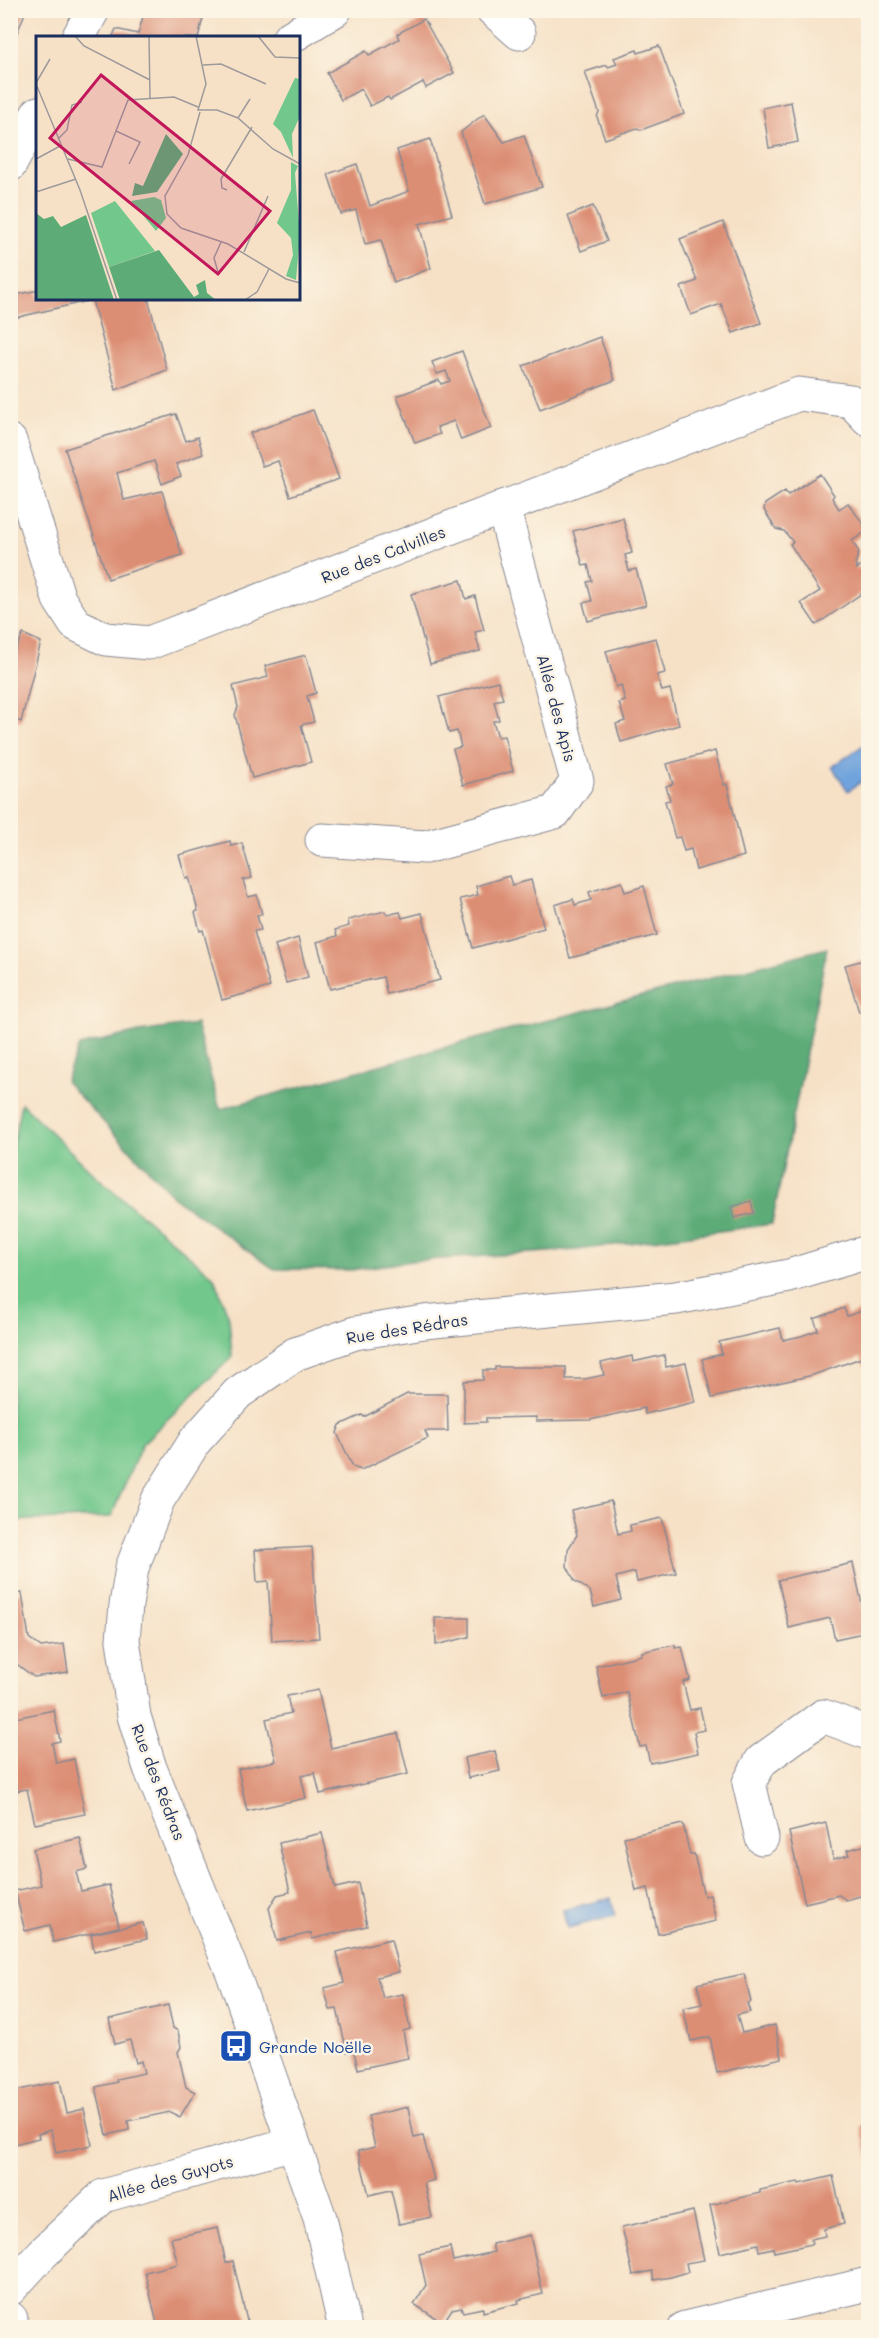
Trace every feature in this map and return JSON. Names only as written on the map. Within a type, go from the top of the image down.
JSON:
[{"type":"street","points":[[79,36],[93,10]]},
{"type":"street","points":[[292,36],[335,10]]},
{"type":"street","points":[[493,10],[519,33]]},
{"type":"street","points":[[13,154],[36,115]]},
{"type":"street","name":"Rue des Calvilles","points":[[10,441],[59,599],[75,624],[106,639],[149,642],[799,394],[851,401],[868,419]]},
{"type":"street","name":"Allée des Apis","points":[[322,840],[425,847],[555,813],[577,781],[503,507]]},
{"type":"street","name":"Rue des Rédras","points":[[345,2328],[320,2218],[232,1970],[150,1768],[134,1716],[123,1640],[132,1568],[158,1500],[195,1441],[238,1393],[295,1354],[355,1333],[424,1322],[676,1298],[789,1276],[868,1252]]},
{"type":"street","points":[[762,1838],[749,1783],[761,1761],[823,1716],[868,1733]]},
{"type":"street","name":"Allée des Guyots","points":[[10,2289],[43,2253],[103,2196],[293,2143]]},
{"type":"street","points":[[685,2328],[868,2284]]},
{"type":"green space","points":[[827,948],[772,1224],[577,1250],[411,1261],[351,1270],[274,1269],[176,1199],[65,1081],[79,1046],[139,1032],[196,1024],[220,1109],[460,1043]]},
{"type":"green space","points":[[21,1103],[97,1177],[214,1277],[229,1318],[232,1357],[142,1444],[111,1517],[11,1521],[10,1159]]},
{"type":"water","points":[[868,742],[868,777],[848,791],[832,767]]},
{"type":"water","points":[[611,1898],[615,1916],[567,1928],[563,1910]]},
{"type":"building","points":[[10,10],[26,10],[13,44],[10,46]]},
{"type":"building","points":[[145,10],[205,10],[198,36],[113,36],[116,29],[138,34]]},
{"type":"building","points":[[424,19],[454,73],[426,88],[423,82],[390,100],[388,97],[370,106],[361,89],[341,100],[327,73],[366,51],[369,55],[399,39],[397,34]]},
{"type":"building","points":[[659,46],[684,114],[641,130],[637,128],[605,139],[597,117],[599,112],[585,72],[617,64],[614,58],[637,50],[638,53]]},
{"type":"building","points":[[791,102],[798,142],[769,148],[763,108]]},
{"type":"building","points":[[484,114],[504,142],[524,135],[542,187],[485,204],[461,132]]},
{"type":"building","points":[[430,139],[452,215],[419,224],[431,268],[394,283],[381,240],[365,244],[356,210],[341,214],[328,174],[357,164],[370,206],[409,191],[397,150]]},
{"type":"building","points":[[593,206],[607,241],[581,251],[568,216]]},
{"type":"building","points":[[723,222],[761,323],[733,333],[721,304],[691,315],[681,287],[697,281],[680,239]]},
{"type":"building","points":[[36,290],[36,300],[92,300],[10,319],[10,296]]},
{"type":"building","points":[[92,300],[149,300],[167,370],[116,390]]},
{"type":"building","points":[[600,337],[615,380],[540,409],[523,366]]},
{"type":"building","points":[[462,351],[491,428],[461,440],[454,421],[437,427],[440,434],[415,443],[397,396],[439,380],[441,384],[450,381],[446,371],[437,374],[432,362]]},
{"type":"building","points":[[313,410],[339,479],[290,496],[278,461],[262,466],[250,433]]},
{"type":"building","points":[[176,414],[186,441],[198,437],[203,454],[176,464],[181,476],[162,484],[154,461],[117,473],[124,500],[162,491],[182,555],[108,579],[65,449]]},
{"type":"building","points":[[820,474],[834,495],[832,498],[839,509],[848,503],[868,530],[852,541],[859,552],[855,564],[857,569],[862,565],[868,575],[868,589],[816,625],[801,603],[820,591],[790,544],[793,542],[784,531],[776,529],[764,510],[765,504],[785,491],[788,495]]},
{"type":"building","points":[[623,518],[632,553],[625,555],[629,571],[636,569],[646,605],[588,621],[583,603],[592,601],[587,582],[592,581],[588,565],[583,566],[573,531]]},
{"type":"building","points":[[461,580],[466,599],[475,596],[484,630],[475,632],[480,651],[430,664],[411,594]]},
{"type":"building","points":[[23,634],[41,642],[21,722],[10,717],[10,661]]},
{"type":"building","points":[[656,638],[665,673],[657,675],[662,691],[670,689],[679,725],[621,742],[616,724],[625,721],[619,703],[625,701],[621,685],[616,687],[606,651]]},
{"type":"building","points":[[306,655],[316,693],[307,696],[314,722],[301,725],[311,762],[252,778],[235,715],[238,707],[233,686],[268,677],[265,666]]},
{"type":"building","points":[[498,681],[503,699],[494,701],[499,720],[493,721],[498,737],[504,736],[513,771],[463,785],[453,749],[461,747],[457,731],[449,733],[439,697]]},
{"type":"building","points":[[715,751],[724,785],[727,784],[744,856],[696,870],[691,849],[684,851],[680,837],[675,838],[665,801],[670,800],[666,786],[673,784],[667,764]]},
{"type":"building","points":[[230,841],[231,846],[242,843],[252,878],[243,880],[248,897],[257,895],[262,914],[257,915],[261,930],[254,931],[270,987],[222,1000],[203,930],[200,931],[195,912],[198,911],[189,877],[186,878],[179,855]]},
{"type":"building","points":[[509,876],[512,885],[531,880],[544,928],[473,948],[460,899],[478,895],[476,886]]},
{"type":"building","points":[[622,882],[625,892],[644,886],[657,935],[570,958],[555,905],[573,899],[575,905],[591,900],[589,892]]},
{"type":"building","points":[[385,911],[387,915],[400,912],[402,918],[422,913],[440,980],[387,994],[383,977],[330,989],[317,942],[337,936],[335,930],[349,926],[348,920]]},
{"type":"building","points":[[298,938],[308,977],[286,983],[275,945]]},
{"type":"building","points":[[868,959],[868,1010],[859,1012],[845,965]]},
{"type":"building","points":[[751,1201],[754,1213],[734,1218],[731,1207]]},
{"type":"building","points":[[844,1308],[847,1316],[868,1309],[868,1365],[864,1367],[861,1358],[813,1375],[712,1398],[702,1359],[722,1354],[719,1342],[780,1328],[783,1340],[801,1336],[818,1330],[814,1319]]},
{"type":"building","points":[[664,1355],[666,1367],[686,1363],[695,1402],[645,1414],[644,1408],[590,1420],[536,1421],[536,1417],[486,1418],[486,1422],[464,1423],[464,1381],[483,1380],[483,1370],[495,1370],[495,1367],[566,1367],[566,1379],[585,1379],[604,1375],[601,1363],[632,1356],[633,1362]]},
{"type":"building","points":[[407,1394],[447,1394],[448,1431],[425,1431],[428,1438],[361,1470],[353,1467],[337,1433],[340,1425],[362,1415],[364,1417]]},
{"type":"building","points":[[611,1501],[618,1534],[631,1531],[630,1525],[662,1518],[676,1573],[637,1582],[635,1572],[616,1577],[621,1600],[594,1607],[590,1591],[575,1581],[567,1566],[568,1549],[577,1535],[571,1510]]},
{"type":"building","points":[[312,1547],[319,1638],[272,1641],[268,1581],[257,1582],[255,1550]]},
{"type":"building","points":[[853,1563],[868,1632],[835,1639],[830,1618],[789,1628],[778,1580]]},
{"type":"building","points":[[22,1593],[29,1638],[41,1647],[64,1644],[68,1672],[34,1677],[10,1659],[10,1594]]},
{"type":"building","points":[[435,1618],[469,1618],[469,1637],[436,1645]]},
{"type":"building","points":[[675,1645],[675,1648],[682,1647],[690,1680],[683,1682],[690,1710],[700,1708],[705,1730],[694,1732],[698,1753],[650,1763],[646,1746],[640,1747],[627,1692],[603,1698],[596,1666],[642,1655],[641,1652]]},
{"type":"building","points":[[318,1690],[331,1748],[398,1733],[408,1774],[320,1794],[315,1773],[301,1776],[306,1798],[247,1811],[238,1769],[276,1761],[266,1719],[291,1713],[287,1696]]},
{"type":"building","points":[[54,1710],[60,1741],[52,1743],[56,1763],[74,1759],[85,1814],[35,1824],[27,1789],[10,1792],[10,1719]]},
{"type":"building","points":[[495,1751],[500,1771],[468,1778],[464,1758]]},
{"type":"building","points":[[826,1823],[833,1859],[849,1855],[847,1850],[867,1845],[866,1840],[868,1840],[868,1894],[846,1900],[839,1895],[805,1903],[789,1832]]},
{"type":"building","points":[[683,1824],[690,1855],[694,1854],[704,1896],[710,1895],[716,1921],[658,1934],[648,1888],[636,1891],[624,1837]]},
{"type":"building","points":[[322,1833],[335,1888],[358,1883],[367,1926],[312,1939],[311,1933],[277,1941],[269,1908],[277,1895],[290,1892],[279,1843]]},
{"type":"building","points":[[80,1838],[87,1869],[76,1872],[81,1891],[109,1885],[119,1927],[53,1942],[50,1925],[25,1931],[15,1891],[41,1885],[33,1849]]},
{"type":"building","points":[[143,1923],[147,1939],[94,1951],[91,1934]]},
{"type":"building","points":[[391,1939],[399,1972],[377,1977],[383,1998],[403,1994],[410,2029],[403,2031],[408,2058],[358,2069],[354,2051],[347,2052],[337,2009],[330,2010],[324,1988],[344,1983],[337,1952]]},
{"type":"building","points":[[744,1974],[751,2002],[747,2003],[750,2012],[737,2015],[742,2033],[775,2025],[782,2058],[717,2073],[710,2037],[691,2041],[683,2008],[702,2004],[697,1984]]},
{"type":"building","points":[[168,2005],[173,2028],[178,2031],[181,2047],[178,2052],[186,2087],[195,2092],[180,2117],[170,2112],[128,2121],[129,2130],[107,2135],[96,2087],[117,2082],[116,2079],[144,2073],[141,2061],[136,2063],[130,2040],[115,2044],[109,2019]]},
{"type":"building","points":[[60,2081],[67,2113],[84,2109],[92,2145],[56,2153],[51,2130],[38,2134],[39,2138],[10,2145],[10,2092]]},
{"type":"building","points":[[408,2107],[414,2138],[423,2136],[434,2180],[424,2183],[432,2217],[399,2224],[391,2190],[369,2195],[358,2151],[375,2147],[368,2116]]},
{"type":"building","points":[[868,2124],[868,2158],[860,2126]]},
{"type":"building","points":[[833,2176],[844,2224],[824,2229],[825,2236],[811,2239],[812,2244],[774,2252],[773,2248],[759,2251],[758,2244],[720,2253],[710,2205],[760,2193],[760,2190]]},
{"type":"building","points":[[693,2211],[704,2260],[686,2263],[688,2272],[671,2277],[654,2280],[652,2271],[633,2275],[622,2227]]},
{"type":"building","points":[[218,2228],[226,2263],[233,2261],[248,2325],[237,2328],[158,2328],[145,2272],[178,2264],[171,2238]]},
{"type":"building","points":[[530,2235],[543,2294],[483,2312],[483,2308],[463,2312],[461,2307],[452,2309],[443,2323],[414,2304],[426,2285],[419,2254],[450,2247],[453,2261],[494,2252],[492,2244]]},
{"type":"place","name":"Grande Noëlle","points":[[236,2046]]}]
